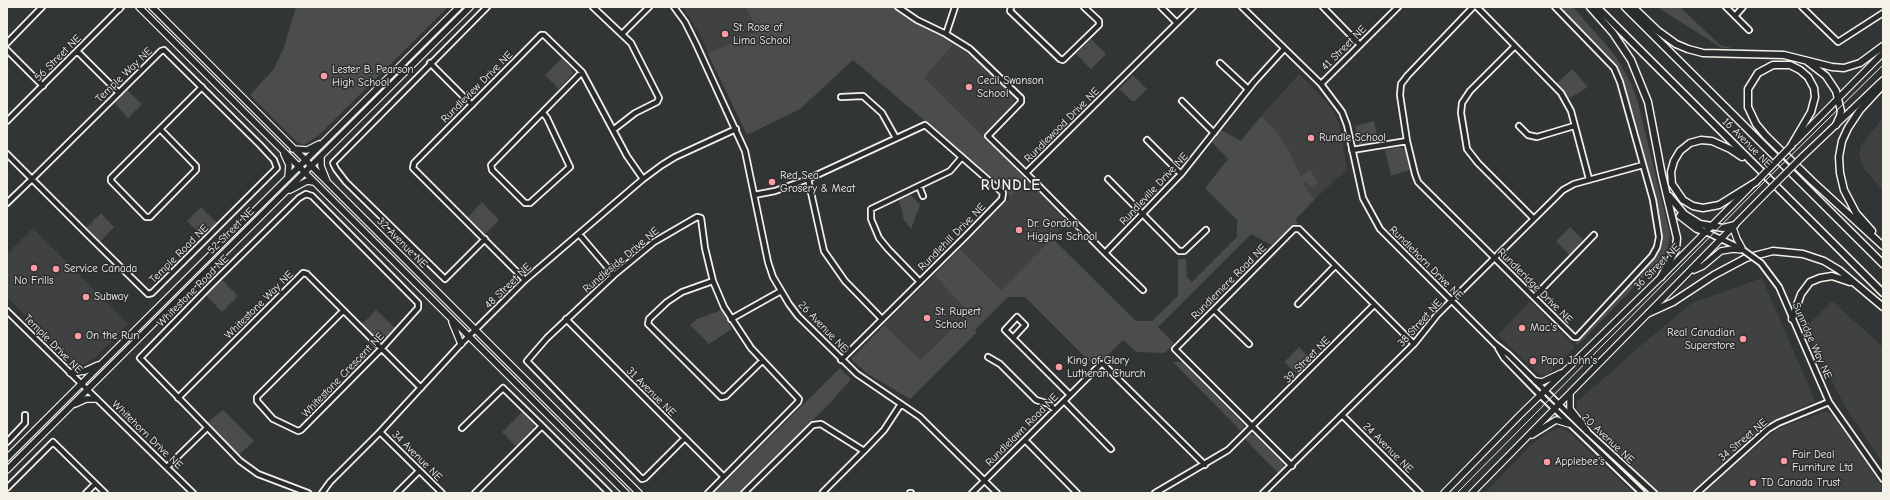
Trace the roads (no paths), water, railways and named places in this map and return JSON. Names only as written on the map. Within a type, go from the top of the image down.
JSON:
[{"type":"highway","points":[[1590,7],[1619,42],[1631,60],[1640,78],[1648,102],[1667,198],[1676,226],[1677,243],[1674,255],[1667,264],[1661,277]]},
{"type":"highway","name":"16 Avenue NE","points":[[1597,7],[1883,293]]},
{"type":"highway","name":"16 Avenue NE","points":[[1625,7],[1883,264]]},
{"type":"highway","points":[[1633,7],[1670,40],[1692,51],[1712,54],[1765,54],[1798,57],[1832,67],[1844,68],[1860,63],[1883,46]]},
{"type":"highway","points":[[1798,57],[1822,72],[1833,86],[1838,98],[1840,116],[1836,125]]},
{"type":"highway","points":[[1791,146],[1811,112],[1815,97],[1814,88],[1808,77],[1800,70],[1790,65],[1773,65],[1758,73],[1748,89],[1748,107],[1756,124],[1766,136],[1812,181],[1882,245]]},
{"type":"highway","points":[[1882,245],[1851,205],[1842,182],[1839,161],[1840,149],[1848,128],[1860,110],[1883,85]]},
{"type":"highway","points":[[1756,182],[1719,205],[1709,208],[1699,207],[1688,203],[1675,190],[1671,179],[1671,167],[1676,156],[1690,144],[1701,140],[1712,141],[1735,152],[1762,177],[1772,182]]},
{"type":"highway","points":[[1665,188],[1673,203],[1694,221],[1711,227],[1730,228],[1734,226]]},
{"type":"highway","points":[[1667,198],[1681,217],[1697,229],[1706,232]]},
{"type":"highway","points":[[1649,313],[1673,302],[1725,269],[1746,258],[1766,252],[1796,253],[1816,258],[1838,270],[1883,307]]},
{"type":"highway","points":[[1792,319],[1803,290],[1815,280],[1826,277],[1837,277],[1862,289]]},
{"type":"main road","name":"32 Avenue NE","points":[[139,7],[626,493]]},
{"type":"main road","name":"52 Street NE","points":[[7,458],[459,7]]},
{"type":"main road","name":"52 Street NE","points":[[7,470],[470,7]]},
{"type":"main road","name":"32 Avenue NE","points":[[153,8],[639,493]]},
{"type":"main road","name":"36 Street NE","points":[[1444,493],[1540,395],[1661,277],[1883,53]]},
{"type":"main road","points":[[1472,493],[1690,273],[1764,195],[1883,80]]},
{"type":"main road","points":[[293,149],[307,150],[323,142]]},
{"type":"main road","points":[[281,148],[288,161],[288,177]]},
{"type":"main road","points":[[321,156],[320,166],[329,185]]},
{"type":"main road","points":[[283,194],[307,181],[314,182]]},
{"type":"main road","points":[[1734,226],[1736,239],[1743,250]]},
{"type":"main road","points":[[1690,273],[1703,266],[1721,251],[1733,249],[1743,250]]},
{"type":"main road","points":[[448,315],[455,327],[461,344]]},
{"type":"main road","points":[[70,373],[85,371],[103,362]]},
{"type":"main road","points":[[1536,381],[1542,382],[1563,373]]},
{"type":"main road","points":[[1570,394],[1570,409],[1587,431]]},
{"type":"main road","points":[[71,406],[86,399],[96,398]]},
{"type":"main road","points":[[1525,439],[1556,420],[1570,424]]},
{"type":"main road","points":[[1439,493],[1454,484]]},
{"type":"street","points":[[7,42],[41,7]]},
{"type":"street","points":[[485,239],[445,279],[346,182],[333,163],[430,63],[487,7]]},
{"type":"street","points":[[593,7],[631,44],[659,98],[657,102],[635,113],[613,130]]},
{"type":"street","points":[[622,34],[649,7]]},
{"type":"street","name":"26 Avenue NE","points":[[674,7],[685,22],[736,129],[748,163],[768,262],[781,291],[798,316],[841,360],[857,374],[920,417],[997,493]]},
{"type":"street","name":"Rundlewood Drive NE","points":[[898,7],[917,20],[946,34],[978,55],[1022,98],[1021,102],[988,136],[1026,173],[1193,7]]},
{"type":"street","points":[[946,34],[955,7]]},
{"type":"street","points":[[1011,7],[1010,11],[1060,59],[1063,60],[1099,25],[1099,21],[1084,7]]},
{"type":"street","points":[[1161,7],[1177,23]]},
{"type":"street","name":"Rundlehorn Drive NE","points":[[1242,7],[1321,84],[1342,112],[1363,198],[1380,229],[1451,301],[1552,398]]},
{"type":"street","points":[[1323,7],[1360,44]]},
{"type":"street","name":"41 Street NE","points":[[1321,84],[1398,7]]},
{"type":"street","name":"Rundleridge Drive NE","points":[[1473,7],[1408,75],[1402,84],[1400,95],[1414,174],[1418,182],[1574,337],[1577,337],[1652,256],[1657,247],[1659,237],[1653,200],[1620,82],[1614,68],[1555,7]]},
{"type":"street","points":[[1477,7],[1561,93],[1571,111],[1589,179]]},
{"type":"street","points":[[1726,7],[1749,30]]},
{"type":"street","points":[[1735,16],[1743,7]]},
{"type":"street","points":[[1802,7],[1838,42],[1883,13]]},
{"type":"street","name":"56 Street NE","points":[[7,121],[120,8]]},
{"type":"street","name":"Rundleview Drive NE","points":[[525,280],[414,168],[414,163],[541,35],[544,35],[582,72],[627,156],[643,179]]},
{"type":"street","points":[[1515,46],[1470,90],[1462,103],[1461,113],[1467,148],[1478,163],[1533,218]]},
{"type":"street","name":"Rundleville Drive NE","points":[[1105,253],[1144,215],[1182,174],[1248,89],[1284,49]]},
{"type":"street","points":[[7,50],[43,86]]},
{"type":"street","name":"Temple Way NE","points":[[7,203],[118,93],[164,50],[260,145],[274,160],[277,168]]},
{"type":"street","points":[[77,51],[118,93]]},
{"type":"street","points":[[430,63],[472,105]]},
{"type":"street","points":[[1220,63],[1248,89]]},
{"type":"street","points":[[542,113],[547,118],[570,167],[530,203],[525,203],[492,170],[491,165],[582,72]]},
{"type":"street","points":[[160,129],[196,166],[196,170],[150,216],[146,217],[111,181],[110,178],[202,87]]},
{"type":"street","points":[[840,97],[863,96],[882,113],[896,138]]},
{"type":"street","points":[[1182,101],[1214,133]]},
{"type":"street","name":"Rundlehill Drive NE","points":[[754,195],[775,191],[808,179],[925,124],[1003,194],[1002,199],[841,360]]},
{"type":"street","points":[[1519,126],[1532,137],[1574,126]]},
{"type":"street","name":"48 Street NE","points":[[322,493],[330,482],[380,432],[475,329],[525,280],[643,179],[675,157],[736,129]]},
{"type":"street","points":[[1146,140],[1182,174]]},
{"type":"street","points":[[1352,150],[1407,141]]},
{"type":"street","name":"Temple Road NE","points":[[7,154],[148,294],[152,293],[277,168]]},
{"type":"street","points":[[920,282],[883,244],[876,233],[870,213],[871,209],[950,171],[962,157]]},
{"type":"street","name":"38 Street NE","points":[[1263,493],[1343,416],[1414,344],[1451,301],[1533,218],[1563,190],[1574,184],[1589,179],[1643,165]]},
{"type":"street","points":[[1026,173],[1143,290]]},
{"type":"street","points":[[808,179],[824,251],[844,281],[882,319]]},
{"type":"street","points":[[1108,179],[1179,251],[1184,252],[1206,230]]},
{"type":"street","points":[[919,186],[923,196]]},
{"type":"street","name":"Whitestone Road NE","points":[[308,493],[258,474],[240,461],[140,358],[298,198],[306,194],[312,196],[418,303]]},
{"type":"street","name":"Rundleside Drive NE","points":[[684,438],[645,478],[642,479],[526,361],[546,338],[614,275],[654,242],[697,217],[701,218],[705,248],[713,281],[731,319],[762,361],[799,399],[798,402],[708,493]]},
{"type":"street","name":"Rundlemere Road NE","points":[[1292,466],[1175,349],[1294,229],[1299,229],[1414,344]]},
{"type":"street","name":"Sunridge Way NE","points":[[1706,232],[1743,250],[1761,263],[1779,287],[1829,402],[1883,479]]},
{"type":"street","points":[[579,234],[614,275]]},
{"type":"street","points":[[1534,296],[1594,235]]},
{"type":"street","points":[[1298,304],[1335,266]]},
{"type":"street","name":"Whitestone Way NE","points":[[178,398],[303,273],[306,274],[421,388]]},
{"type":"street","points":[[713,281],[682,292],[667,302],[649,319],[648,324],[721,397],[726,396],[762,361]]},
{"type":"street","points":[[731,319],[781,291]]},
{"type":"street","name":"Whitestone Crescent NE","points":[[343,311],[257,397],[257,401],[273,419],[298,431],[302,430],[381,349],[418,308],[418,303]]},
{"type":"street","name":"39 Street NE","points":[[1155,493],[1205,465],[1228,450],[1253,427],[1374,305]]},
{"type":"street","points":[[1214,310],[1249,344]]},
{"type":"street","name":"Temple Drive NE","points":[[7,311],[87,390]]},
{"type":"street","points":[[1013,338],[1025,325],[1017,317],[1004,330],[1070,395]]},
{"type":"street","name":"31 Avenue NE","points":[[566,319],[724,477]]},
{"type":"street","name":"Rundlehorn Drive NE","points":[[1497,346],[1504,358],[1547,402]]},
{"type":"street","points":[[988,357],[1000,364],[1036,400],[1049,404],[1055,410]]},
{"type":"street","name":"Rundlelawn Road NE","points":[[972,493],[1101,364],[1103,364],[1205,465]]},
{"type":"street","points":[[462,428],[503,388],[609,493]]},
{"type":"street","name":"Whitehorn Drive NE","points":[[87,390],[194,493]]},
{"type":"street","name":"20 Avenue NE","points":[[1552,398],[1570,424],[1642,493]]},
{"type":"street","points":[[1064,401],[1111,449]]},
{"type":"street","name":"20 Avenue NE","points":[[1547,402],[1557,407],[1587,431],[1654,493]]},
{"type":"street","name":"34 Street NE","points":[[1699,493],[1702,487],[1768,429],[1778,423],[1829,402]]},
{"type":"street","points":[[823,492],[884,430],[901,404]]},
{"type":"street","points":[[7,442],[25,423],[25,414]]},
{"type":"street","name":"24 Avenue NE","points":[[1343,416],[1420,493]]},
{"type":"street","points":[[744,493],[813,425],[818,424],[864,451]]},
{"type":"street","points":[[475,493],[542,426]]},
{"type":"street","points":[[167,467],[207,428]]},
{"type":"street","name":"34 Avenue NE","points":[[380,432],[442,493]]},
{"type":"street","points":[[1025,440],[1077,493]]},
{"type":"street","points":[[7,488],[53,442],[104,493]]},
{"type":"street","points":[[397,493],[419,470]]},
{"type":"street","points":[[86,493],[95,484]]},
{"type":"tram line","points":[[1457,493],[1760,186],[1883,65]]},
{"type":"place","name":"St. Rose of Lima School","points":[[725,34]]},
{"type":"place","name":"Lester B. Pearson High School","points":[[324,76]]},
{"type":"place","name":"Cecil Swanson School","points":[[969,87]]},
{"type":"place","name":"Rundle School","points":[[1311,138]]},
{"type":"place","name":"Red Sea Grosery & Meat","points":[[772,182]]},
{"type":"place","name":"Dr. Gordon Higgins School","points":[[1019,230]]},
{"type":"place","name":"No Frills","points":[[34,268]]},
{"type":"place","name":"Service Canada","points":[[56,269]]},
{"type":"place","name":"Subway","points":[[86,297]]},
{"type":"place","name":"St. Rupert School","points":[[927,318]]},
{"type":"place","name":"Mac's","points":[[1522,328]]},
{"type":"place","name":"On the Run","points":[[78,336]]},
{"type":"place","name":"Real Canadian Superstore","points":[[1743,339]]},
{"type":"place","name":"Papa John's","points":[[1533,361]]},
{"type":"place","name":"King of Glory Lutheran Church","points":[[1059,367]]},
{"type":"place","name":"Fair Deal Furniture Ltd","points":[[1784,461]]},
{"type":"place","name":"Applebee's","points":[[1547,462]]},
{"type":"place","name":"TD Canada Trust","points":[[1753,483]]},
{"type":"district","name":"RUNDLE","points":[[1011,186]]}]
